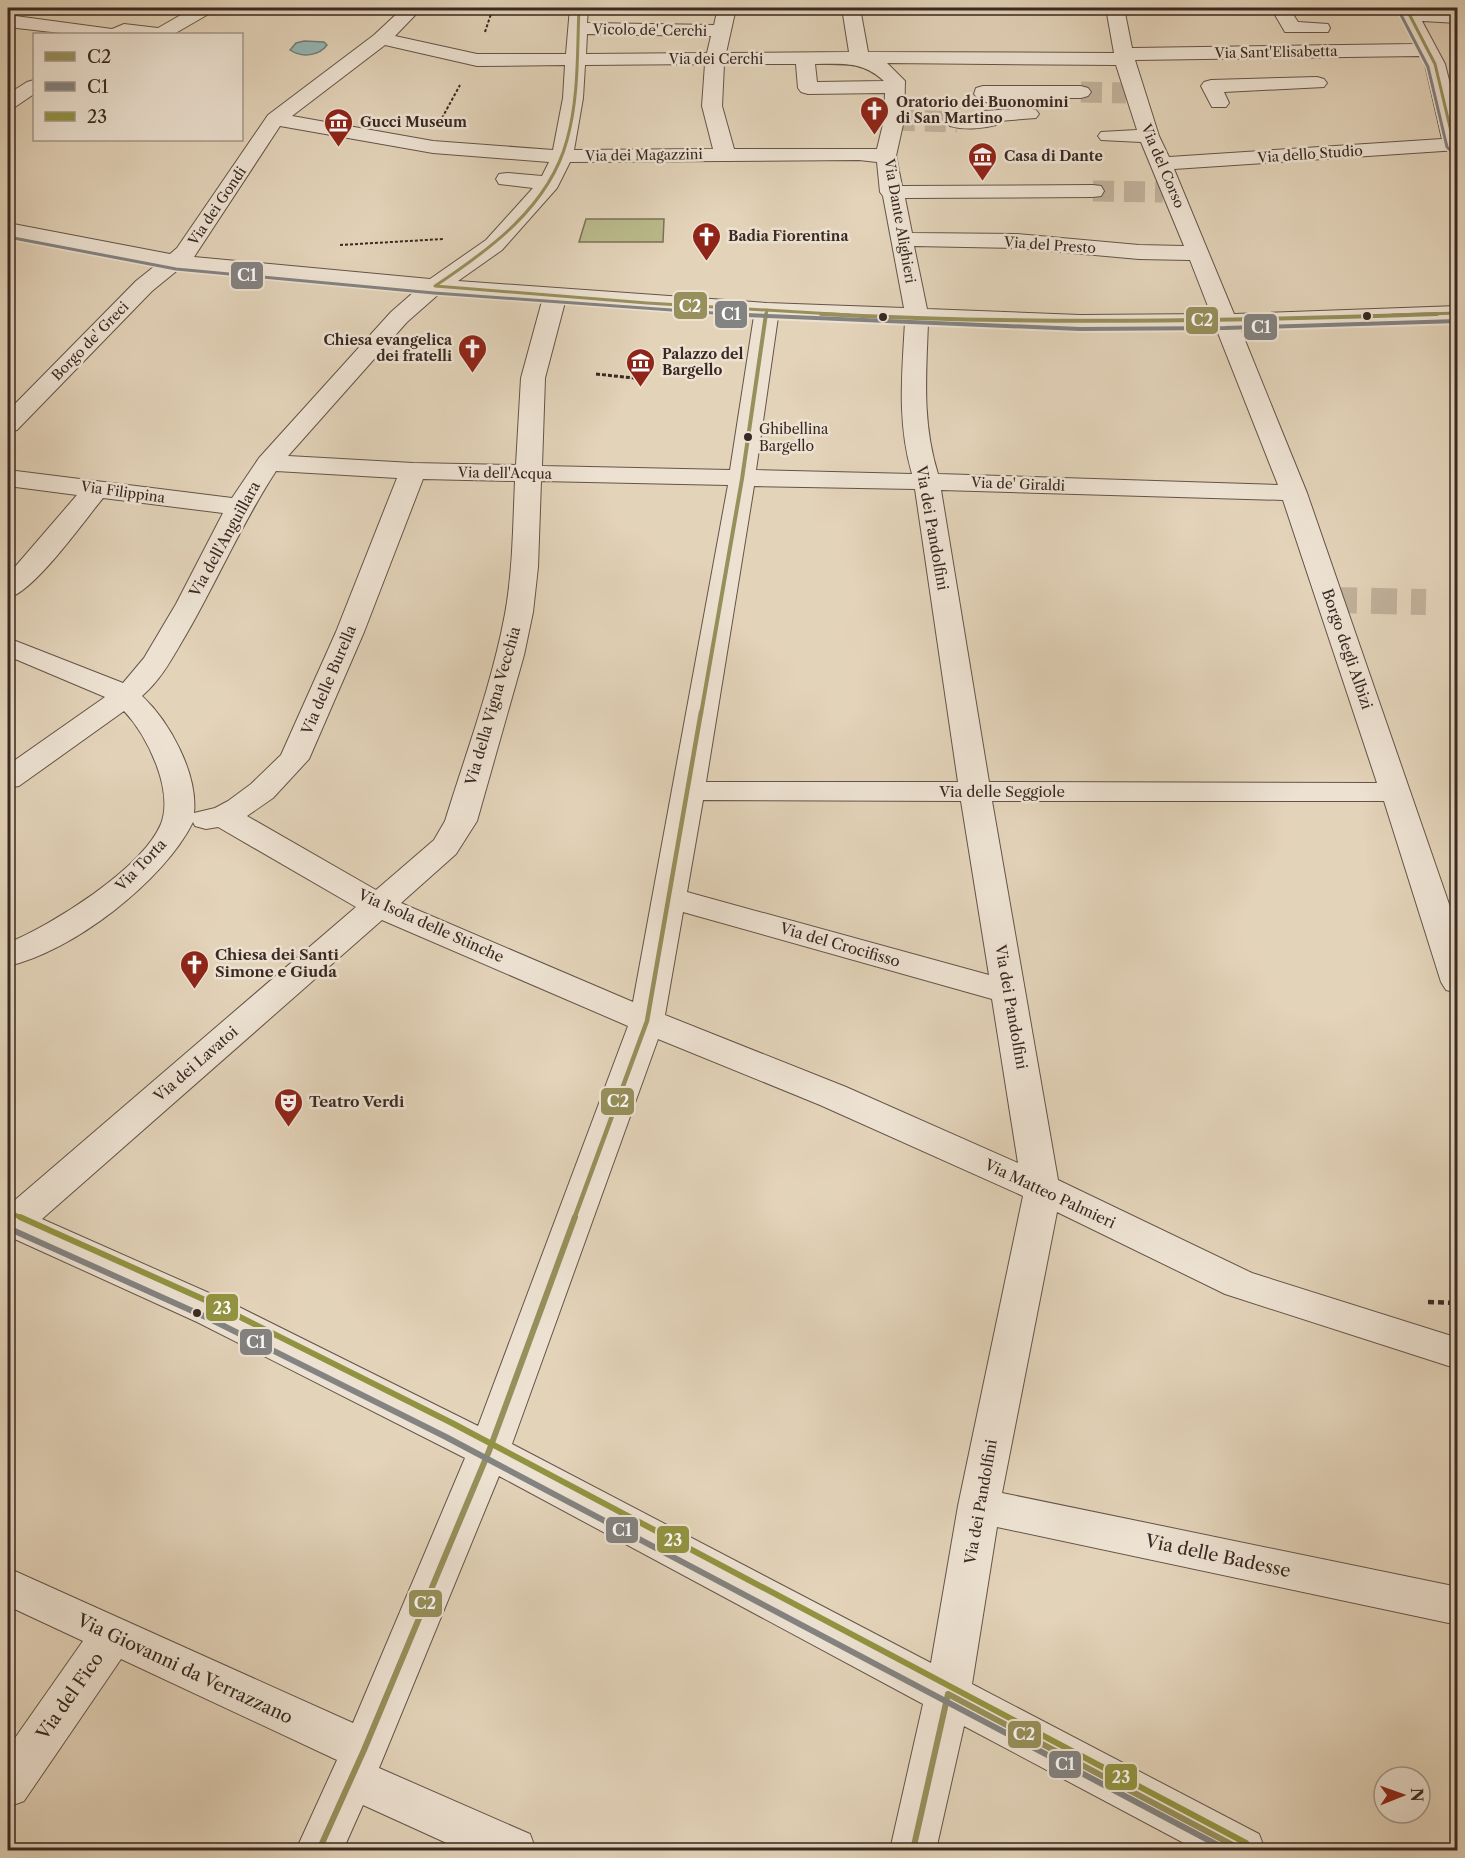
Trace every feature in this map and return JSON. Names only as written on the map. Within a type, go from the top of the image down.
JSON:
[{"type":"street","points":[[163,33],[205,8]]},
{"type":"street","name":"Via dei Gondi","points":[[177,262],[275,119],[381,39],[413,8]]},
{"type":"street","name":"Via dell'Anguillara","points":[[8,778],[125,696],[142,681],[190,604],[239,507],[268,463],[399,317],[435,286],[495,243],[549,183],[562,156],[573,98],[579,8]]},
{"type":"street","points":[[725,154],[712,106],[715,59],[727,8]]},
{"type":"street","points":[[805,59],[808,88],[895,88],[895,81],[887,72],[859,58],[851,8]]},
{"type":"street","name":"Via del Corso","points":[[1115,8],[1130,93],[1162,164],[1168,192],[1199,253],[1225,321]]},
{"type":"street","points":[[1280,8],[1292,28],[1321,28]]},
{"type":"street","points":[[1408,11],[1458,17]]},
{"type":"street","points":[[1408,11],[1429,50],[1441,79],[1456,144]]},
{"type":"street","points":[[8,21],[102,33]]},
{"type":"street","name":"Vicolo de' Cerchi","points":[[577,28],[723,31]]},
{"type":"street","points":[[119,33],[124,30],[152,33]]},
{"type":"street","name":"Via dei Cerchi","points":[[381,39],[474,59],[1124,56]]},
{"type":"street","name":"Via Sant'Elisabetta","points":[[1124,56],[1429,50]]},
{"type":"street","points":[[1252,52],[1266,84]]},
{"type":"street","points":[[1219,103],[1211,86],[1317,83]]},
{"type":"street","points":[[8,103],[33,87]]},
{"type":"street","name":"Via Dante Alighieri","points":[[895,88],[894,120],[886,156],[891,192],[917,317]]},
{"type":"street","points":[[1004,92],[1081,92]]},
{"type":"street","points":[[957,122],[989,121],[990,115],[1047,114],[1040,92]]},
{"type":"street","name":"Via dei Magazzini","points":[[275,119],[470,151],[562,156],[725,154],[886,156]]},
{"type":"street","points":[[1108,136],[1149,136]]},
{"type":"street","name":"Via dello Studio","points":[[1162,164],[1456,144]]},
{"type":"street","points":[[507,179],[549,183]]},
{"type":"street","points":[[891,192],[1011,216],[1093,192]]},
{"type":"street","name":"Via del Presto","points":[[901,239],[1011,216],[1139,252],[1199,253]]},
{"type":"street","points":[[14,236],[177,262],[435,286],[767,310],[1080,322],[1225,321],[1458,313]]},
{"type":"street","name":"Borgo de' Greci","points":[[11,418],[144,286],[177,262]]},
{"type":"street","name":"Via della Vigna Vecchia","points":[[380,906],[452,840],[461,821],[510,655],[519,612],[524,567],[533,378],[555,295]]},
{"type":"street","points":[[320,1851],[489,1451],[647,1021],[742,479],[767,310]]},
{"type":"street","name":"Via dei Pandolfini","points":[[913,1851],[948,1694],[979,1506],[1042,1194],[975,792],[927,482],[919,455],[912,405],[917,317]]},
{"type":"street","name":"Borgo degli Albizi","points":[[1225,321],[1294,493],[1458,982]]},
{"type":"street","name":"Via dell'Acqua","points":[[268,463],[413,471],[742,479]]},
{"type":"street","name":"Via delle Burella","points":[[177,823],[223,816],[239,808],[262,791],[294,759],[350,632],[413,471]]},
{"type":"street","name":"Via Filippina","points":[[8,478],[239,507]]},
{"type":"street","name":"Via de' Giraldi","points":[[742,479],[1294,493]]},
{"type":"street","points":[[8,590],[32,566],[96,489]]},
{"type":"street","points":[[8,646],[125,696]]},
{"type":"street","name":"Via Torta","points":[[8,955],[64,929],[111,896],[153,858],[177,823],[177,777],[171,760],[148,721],[125,696]]},
{"type":"street","name":"Via delle Seggiole","points":[[689,791],[1396,792]]},
{"type":"street","name":"Via Isola delle Stinche","points":[[223,816],[380,906],[647,1021]]},
{"type":"street","name":"Via del Crocifisso","points":[[670,898],[1009,992]]},
{"type":"street","name":"Via dei Lavatoi","points":[[10,1222],[380,906]]},
{"type":"street","name":"Via Matteo Palmieri","points":[[647,1021],[833,1096],[1041,1188],[1239,1284],[1458,1354]]},
{"type":"street","points":[[10,1222],[211,1311],[489,1451],[1242,1851]]},
{"type":"street","name":"Via delle Badesse","points":[[979,1506],[1458,1606]]},
{"type":"street","name":"Via Giovanni da Verrazzano","points":[[8,1586],[112,1636],[358,1764],[513,1851]]},
{"type":"street","name":"Via del Fico","points":[[8,1786],[112,1636]]},
{"type":"path","points":[[423,145],[474,59],[491,21],[493,8]]},
{"type":"path","points":[[333,245],[453,239],[495,243]]},
{"type":"path","points":[[596,374],[634,378]]},
{"type":"green space","points":[[586,219],[664,219],[663,242],[579,242]]},
{"type":"water","points":[[324,42],[327,45],[320,52],[310,55],[290,50],[296,43]]},
{"type":"tunnel","points":[[1081,92],[1126,93]]},
{"type":"tunnel","points":[[894,120],[957,122]]},
{"type":"tunnel","points":[[1093,191],[1163,192]]},
{"type":"tunnel","points":[[1331,600],[1426,602]]},
{"type":"transit line","name":"C2","points":[[435,286],[474,261],[495,244],[532,204],[556,169],[567,141],[574,104],[579,8]]},
{"type":"transit line","name":"C2","points":[[1406,8],[1435,64],[1454,144],[1458,144]]},
{"type":"transit line","name":"C1","points":[[1399,11],[1428,67],[1447,147],[1451,151],[1458,152]]},
{"type":"transit line","name":"C1","points":[[8,237],[176,269],[434,293],[766,317],[1080,329],[1225,328],[1458,321]]},
{"type":"transit line","name":"C2","points":[[435,286],[717,308],[1000,321],[1286,319],[1458,313]]},
{"type":"transit line","name":"C2","points":[[319,1850],[364,1750],[489,1451],[647,1021],[742,479],[767,310]]},
{"type":"transit line","name":"23","points":[[11,1213],[214,1304],[452,1423],[1246,1843]]},
{"type":"transit line","name":"C1","points":[[8,1228],[208,1318],[446,1437],[1227,1850]]},
{"type":"transit line","name":"C2","points":[[913,1850],[948,1694],[1242,1850]]},
{"type":"place","name":"Oratorio dei Buonomini di San Martino","points":[[875,136]]},
{"type":"place","name":"Gucci Museum","points":[[339,148]]},
{"type":"place","name":"Casa di Dante","points":[[983,182]]},
{"type":"place","name":"Badia Fiorentina","points":[[707,262]]},
{"type":"place","name":"Chiesa evangelica dei fratelli","points":[[473,374]]},
{"type":"place","name":"Palazzo del Bargello","points":[[641,388]]},
{"type":"place","name":"Ghibellina Bargello","points":[[748,437]]},
{"type":"place","name":"Chiesa dei Santi Simone e Giuda","points":[[194,990]]},
{"type":"place","name":"Teatro Verdi","points":[[288,1128]]}]
